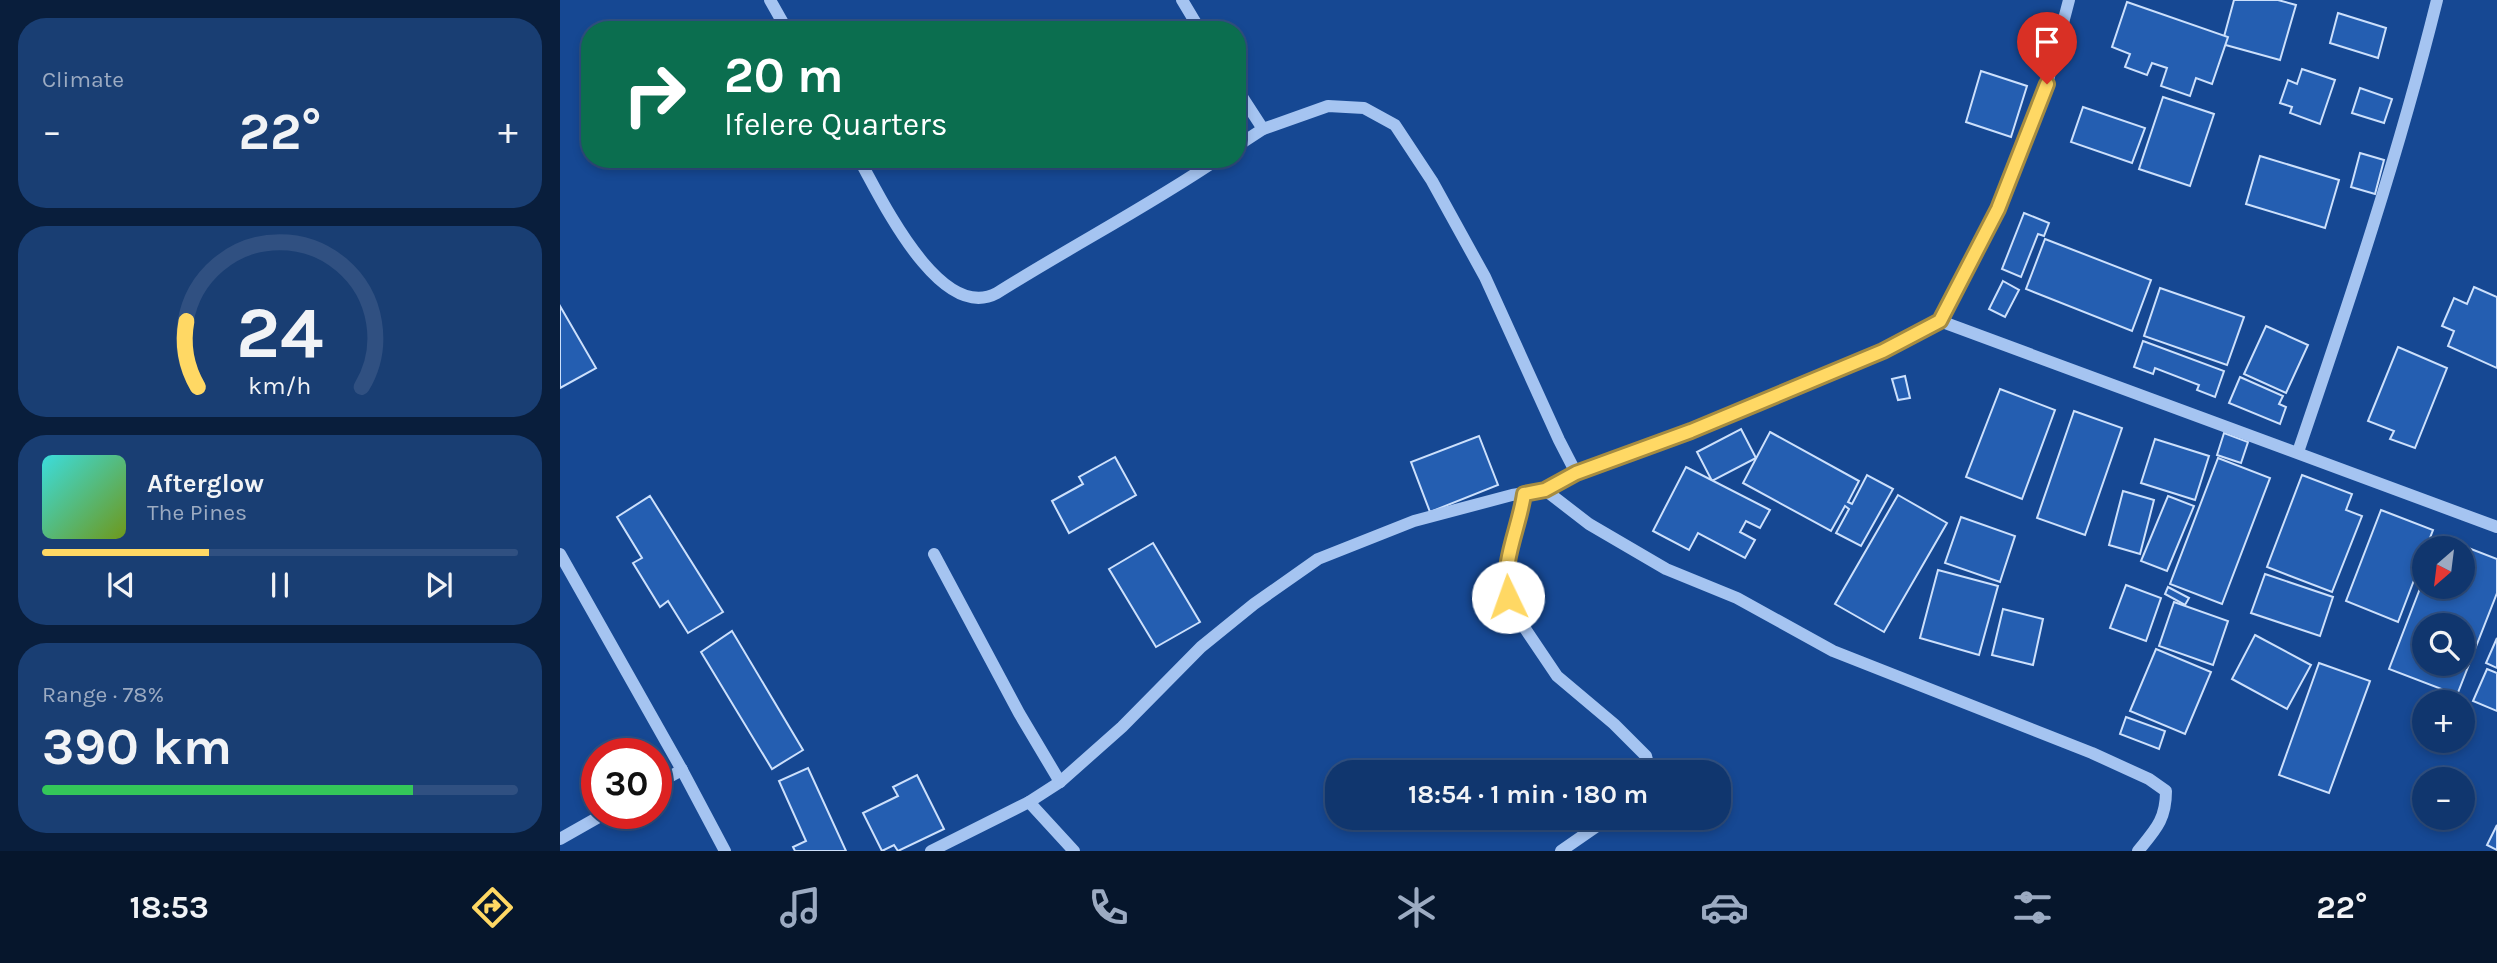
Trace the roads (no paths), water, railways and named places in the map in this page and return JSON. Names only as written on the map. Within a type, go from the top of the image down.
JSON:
[{"type":"street","points":[[770,0],[782,21]]},
{"type":"street","points":[[1182,0],[1195,21]]},
{"type":"street","points":[[931,851],[1028,802],[1059,782],[1122,727],[1201,647],[1254,604],[1318,559],[1414,521],[1545,490],[1576,473],[1691,431],[1883,351],[1940,321],[1998,209],[2047,84],[2069,0]]},
{"type":"street","points":[[2298,452],[2413,96],[2437,0]]},
{"type":"street","points":[[1246,103],[1263,129]]},
{"type":"street","points":[[1246,140],[1263,129],[1328,106],[1364,108],[1395,125],[1432,181],[1485,276],[1576,473]]},
{"type":"street","points":[[864,168],[910,248],[951,289],[970,298],[988,298],[1204,168]]},
{"type":"street","points":[[1940,321],[2497,527]]},
{"type":"street","points":[[1545,490],[1589,524],[1666,569],[1737,598],[1833,651],[2092,753],[2149,779],[2165,791],[2166,808],[2155,830],[2138,851]]},
{"type":"street","points":[[1524,494],[1520,519],[1507,562],[1505,579],[1508,597],[1524,627],[1557,676],[1614,724],[1647,760]]},
{"type":"street","points":[[560,554],[682,769],[725,851]]},
{"type":"street","points":[[934,554],[1059,782]]},
{"type":"street","points":[[672,775],[682,769]]},
{"type":"street","points":[[1028,802],[1074,851]]},
{"type":"street","points":[[560,839],[581,827]]},
{"type":"street","points":[[1561,851],[1591,830]]}]
